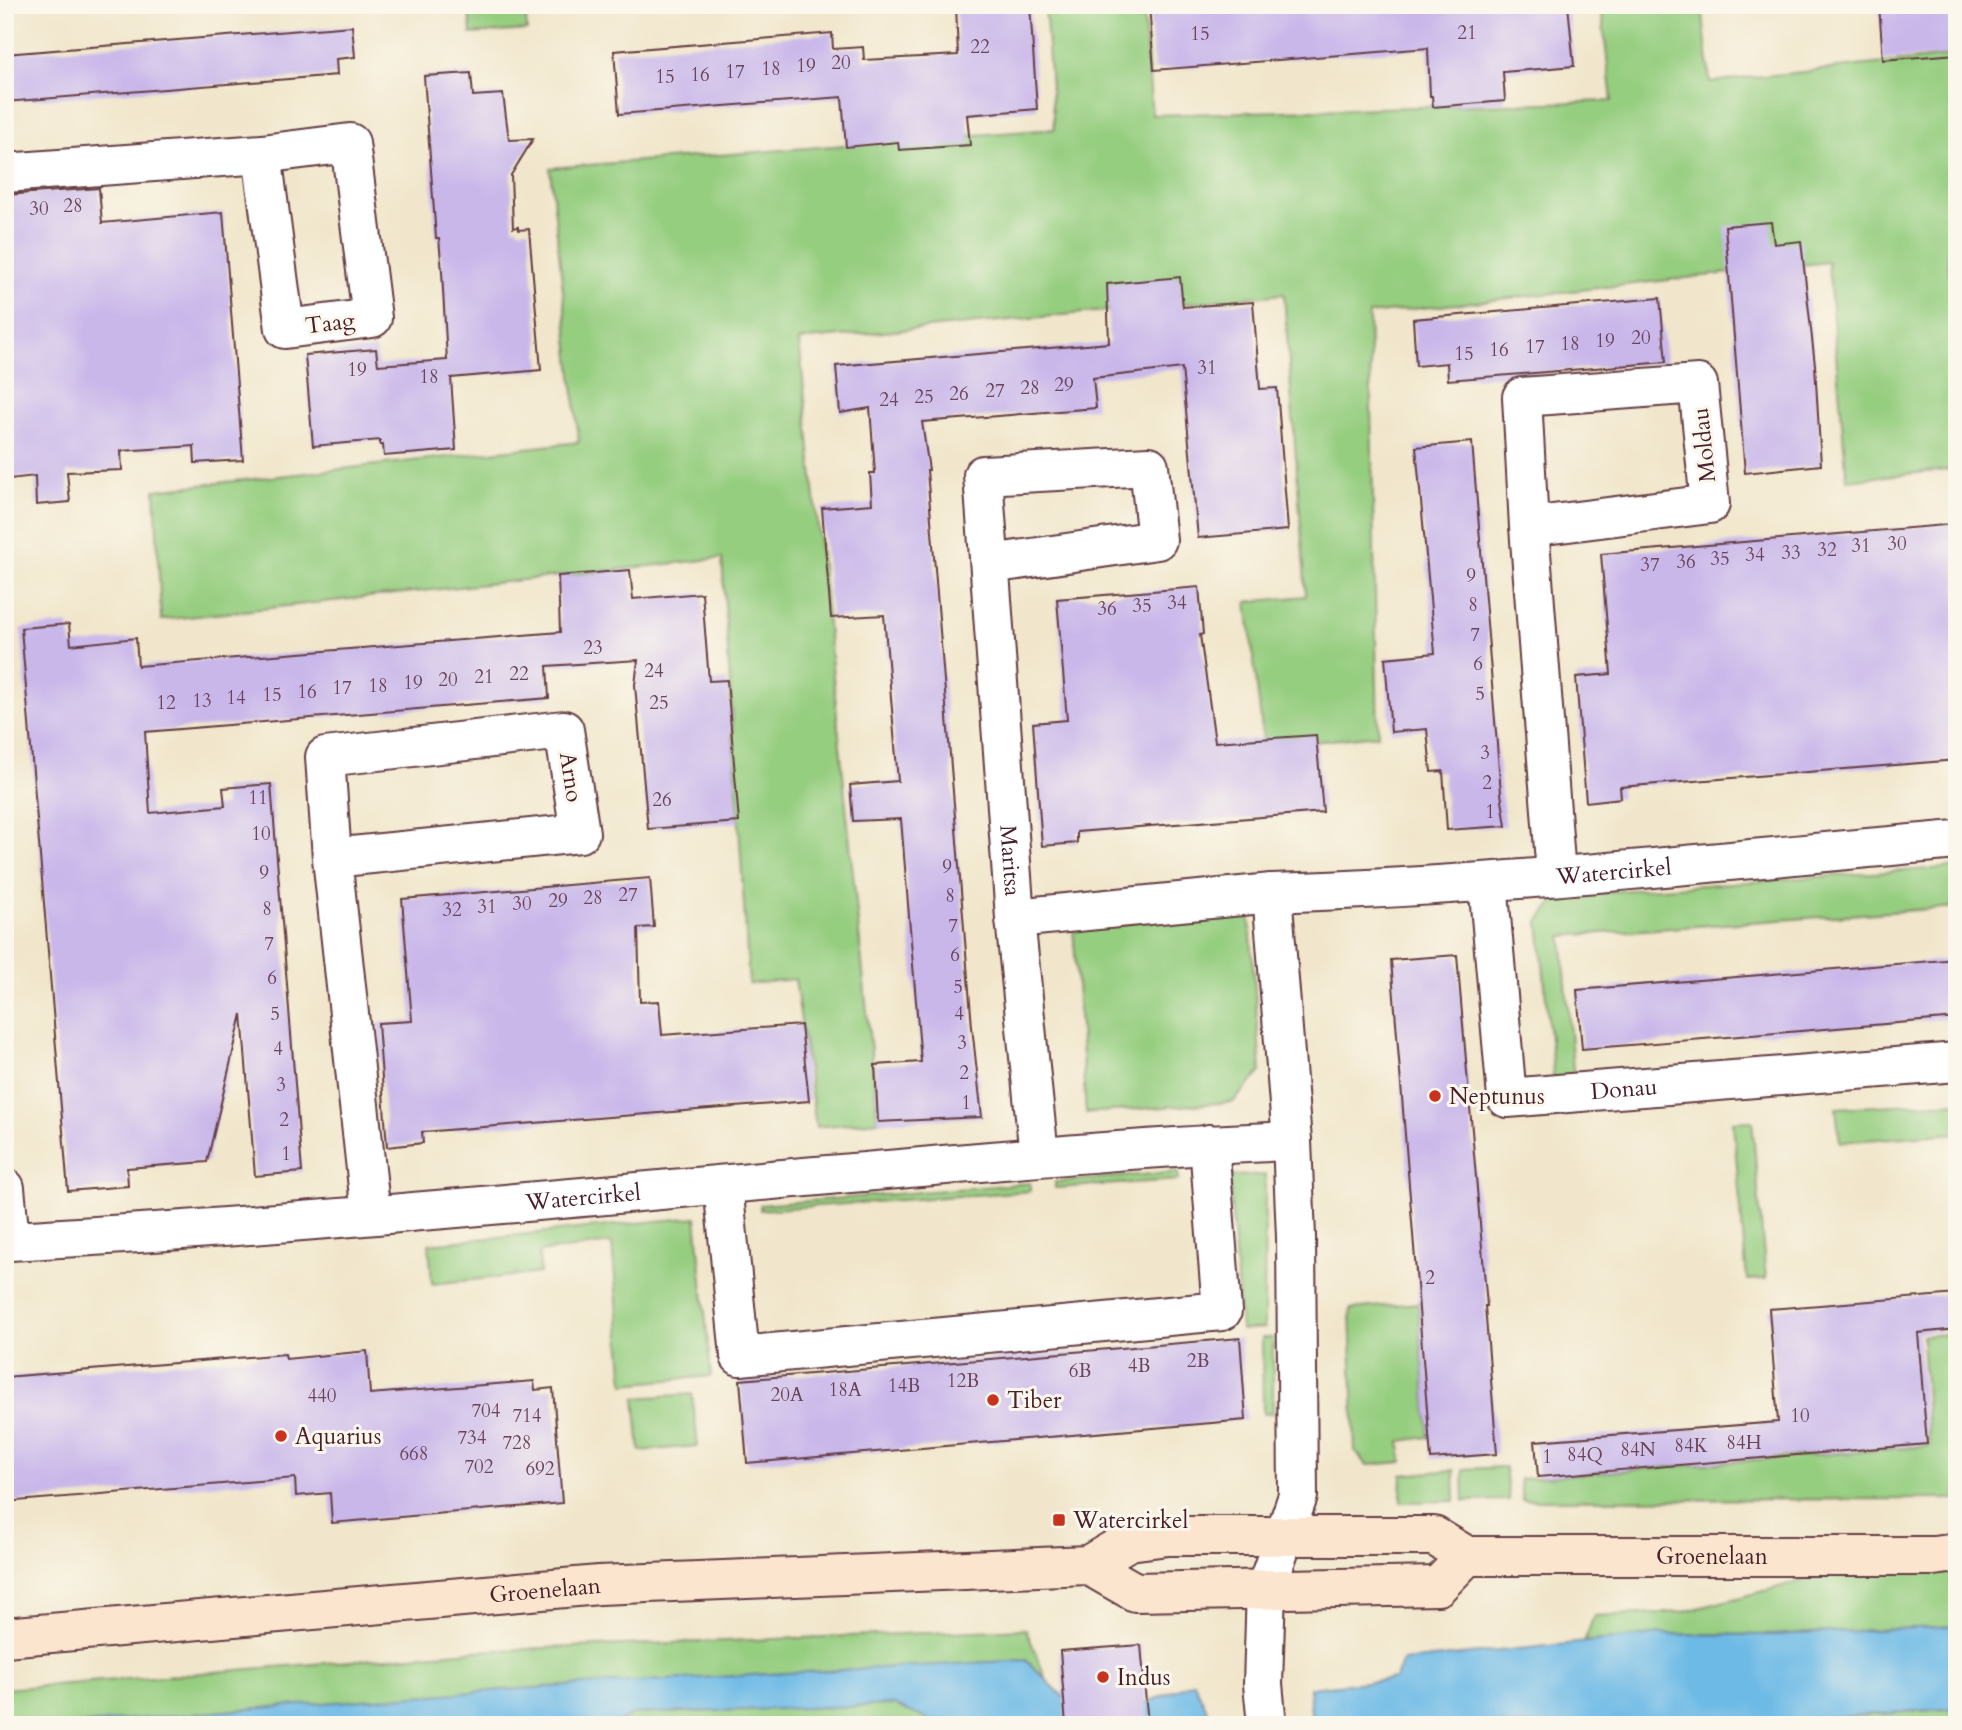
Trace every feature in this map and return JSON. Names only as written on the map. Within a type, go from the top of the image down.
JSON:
[{"type":"street","name":"Taag","points":[[5,173],[262,154],[350,143],[372,318],[285,329],[262,154]]},
{"type":"street","name":"Moldau","points":[[1529,527],[1710,504],[1699,384],[1522,397],[1529,527],[1556,875]]},
{"type":"street","name":"Maritsa","points":[[990,564],[1157,540],[1149,466],[983,475],[1015,918],[1039,1156]]},
{"type":"street","name":"Arno","points":[[332,858],[580,833],[564,730],[326,757],[332,858],[371,1215]]},
{"type":"street","name":"Watercirkel","points":[[1015,918],[1272,893],[1488,882],[1957,840]]},
{"type":"street","name":"Donau","points":[[1488,882],[1507,1098],[1957,1062]]},
{"type":"street","points":[[1267,1725],[1263,1684],[1266,1588],[1298,1496],[1296,1237],[1292,1141],[1272,893]]},
{"type":"street","name":"Watercirkel","points":[[5,1188],[8,1241],[184,1231],[1039,1156],[1292,1141]]},
{"type":"street","points":[[723,1185],[740,1356],[1222,1311],[1209,1144]]},
{"type":"street","name":"Groenelaan","points":[[5,1637],[600,1585],[1088,1565],[1129,1541],[1168,1536],[1434,1536],[1467,1556],[1934,1556],[1957,1553]]},
{"type":"street","points":[[1088,1565],[1135,1591],[1438,1586],[1467,1556]]},
{"type":"green space","points":[[469,5],[525,5],[527,30],[471,34]]},
{"type":"green space","points":[[1045,5],[1143,5],[1152,115],[1612,101],[1601,5],[1702,5],[1710,82],[1957,55],[1957,251],[1948,253],[1957,469],[1847,480],[1828,262],[1369,314],[1378,735],[1264,747],[1247,602],[1306,596],[1284,294],[799,340],[878,1121],[816,1127],[795,979],[749,984],[722,558],[161,620],[155,490],[579,442],[550,168],[1054,129]]},
{"type":"green space","points":[[1957,867],[1957,907],[1562,936],[1574,1081],[1554,1083],[1539,921],[1554,902],[1576,894]]},
{"type":"green space","points":[[1249,910],[1261,1072],[1233,1102],[1086,1113],[1073,927]]},
{"type":"green space","points":[[1957,1102],[1957,1133],[1840,1142],[1836,1108]]},
{"type":"green space","points":[[1752,1121],[1766,1279],[1747,1280],[1733,1122]]},
{"type":"green space","points":[[1178,1172],[1179,1180],[1055,1188],[1055,1182]]},
{"type":"green space","points":[[1265,1175],[1264,1328],[1241,1330],[1229,1176]]},
{"type":"green space","points":[[1030,1183],[1030,1191],[760,1210],[760,1205]]},
{"type":"green space","points":[[696,1217],[711,1376],[624,1384],[612,1243],[539,1252],[540,1273],[432,1284],[429,1244]]},
{"type":"green space","points":[[1418,1303],[1429,1437],[1400,1441],[1402,1462],[1367,1465],[1355,1451],[1350,1309]]},
{"type":"green space","points":[[1957,1333],[1957,1499],[1522,1500],[1520,1479],[1929,1446],[1922,1336]]},
{"type":"green space","points":[[1262,1338],[1273,1338],[1273,1413],[1263,1414]]},
{"type":"green space","points":[[692,1394],[698,1446],[640,1451],[635,1398]]},
{"type":"green space","points":[[1505,1467],[1509,1500],[1464,1501],[1463,1469]]},
{"type":"green space","points":[[1454,1470],[1455,1501],[1401,1502],[1402,1475]]},
{"type":"green space","points":[[1899,1556],[1957,1574],[1957,1626],[1773,1635],[1663,1634],[1584,1642],[1594,1616],[1683,1612]]},
{"type":"green space","points":[[1026,1629],[1046,1679],[1026,1660],[101,1725],[5,1725],[5,1689],[473,1651]]},
{"type":"green space","points":[[896,1700],[947,1725],[609,1725],[634,1710]]},
{"type":"green space","points":[[1957,1708],[1957,1725],[1734,1725]]},
{"type":"water","points":[[1957,1626],[1957,1708],[1734,1725],[1312,1725],[1309,1688],[1395,1679],[1403,1661],[1663,1634],[1773,1635]]},
{"type":"water","points":[[1026,1660],[1077,1710],[1146,1703],[1194,1682],[1209,1714],[1222,1713],[1223,1725],[933,1725],[927,1719],[894,1705],[634,1714],[614,1725],[76,1725],[432,1695]]},
{"type":"building","points":[[956,5],[1030,5],[1037,109],[967,115],[970,145],[899,150],[898,142],[846,147],[842,97],[619,114],[614,51],[832,33],[833,49],[863,47],[864,60],[958,55]]},
{"type":"building","points":[[1149,5],[1568,5],[1574,66],[1503,72],[1505,101],[1433,107],[1428,48],[1154,70]]},
{"type":"building","points":[[1879,5],[1957,5],[1957,54],[1883,60]]},
{"type":"building","points":[[352,26],[355,57],[336,59],[337,75],[5,102],[5,54]]},
{"type":"building","points":[[471,73],[473,96],[503,94],[509,140],[533,139],[511,175],[513,228],[529,229],[541,370],[451,378],[456,450],[384,456],[380,440],[313,446],[305,355],[376,349],[378,365],[447,360],[442,272],[439,238],[436,238],[424,76]]},
{"type":"building","points":[[99,188],[102,223],[223,212],[243,460],[195,463],[194,446],[121,451],[122,470],[67,472],[70,502],[36,505],[35,476],[10,479],[5,428],[5,195]]},
{"type":"building","points":[[1771,222],[1774,244],[1801,241],[1815,365],[1821,465],[1745,473],[1725,226]]},
{"type":"building","points":[[1180,277],[1183,307],[1253,302],[1260,389],[1277,388],[1288,530],[1198,538],[1182,368],[1093,378],[1096,408],[922,422],[929,470],[972,1027],[982,1117],[878,1122],[875,1065],[921,1062],[901,819],[853,821],[850,785],[898,781],[884,615],[831,618],[822,508],[872,504],[870,473],[875,473],[870,408],[840,413],[836,366],[1109,343],[1107,284]]},
{"type":"building","points":[[1660,298],[1666,362],[1448,380],[1447,363],[1416,366],[1413,319]]},
{"type":"building","points":[[1472,442],[1506,826],[1447,830],[1443,771],[1431,772],[1427,729],[1391,732],[1385,658],[1435,653],[1416,447]]},
{"type":"building","points":[[1957,524],[1957,760],[1620,787],[1621,798],[1586,802],[1576,677],[1611,674],[1601,554]]},
{"type":"building","points":[[630,570],[633,599],[702,593],[709,681],[727,680],[739,822],[648,829],[635,685],[638,660],[547,666],[549,698],[145,732],[150,813],[225,806],[223,788],[271,784],[302,1172],[255,1176],[242,1014],[207,1162],[127,1168],[128,1186],[68,1191],[21,628],[69,624],[71,645],[136,638],[138,666],[560,632],[558,576]]},
{"type":"building","points":[[1199,587],[1203,634],[1200,635],[1215,742],[1316,735],[1323,812],[1077,832],[1077,843],[1042,846],[1033,723],[1067,720],[1057,599]]},
{"type":"building","points":[[650,878],[654,927],[638,928],[640,1002],[659,1001],[662,1035],[801,1025],[809,1101],[422,1132],[423,1143],[387,1147],[378,1023],[412,1021],[402,899]]},
{"type":"building","name":"Neptunus","points":[[1457,955],[1497,1454],[1431,1459],[1391,960]]},
{"type":"building","points":[[1957,959],[1957,1018],[1582,1049],[1577,990]]},
{"type":"building","points":[[1957,1294],[1957,1329],[1918,1333],[1927,1444],[1538,1477],[1535,1441],[1778,1422],[1769,1309]]},
{"type":"building","name":"Tiber","points":[[1240,1338],[1246,1420],[747,1463],[740,1380]]},
{"type":"building","name":"Aquarius","points":[[367,1351],[370,1394],[534,1381],[535,1390],[553,1388],[562,1503],[332,1523],[330,1493],[296,1496],[295,1478],[5,1502],[5,1377],[285,1354],[286,1359]]},
{"type":"building","name":"Indus","points":[[1141,1645],[1148,1725],[1066,1725],[1060,1651]]},
{"type":"place","name":"Neptunus","points":[[1435,1096]]},
{"type":"place","name":"Tiber","points":[[993,1400]]},
{"type":"place","name":"Aquarius","points":[[281,1436]]},
{"type":"place","name":"Watercirkel","points":[[1059,1520]]},
{"type":"place","name":"Indus","points":[[1103,1677]]}]
